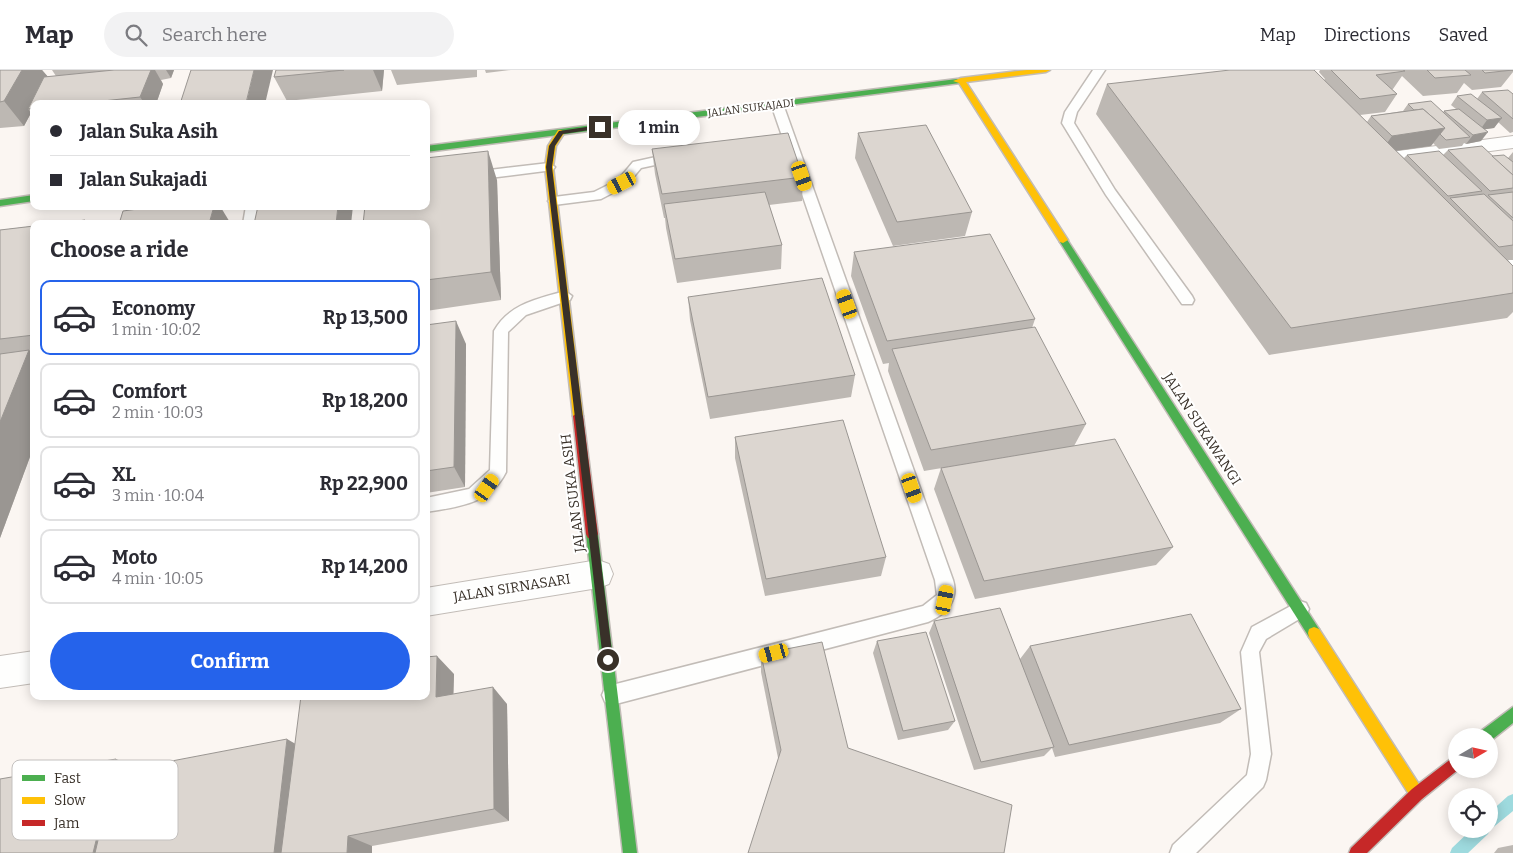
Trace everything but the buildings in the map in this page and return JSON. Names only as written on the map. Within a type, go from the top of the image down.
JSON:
[{"type":"main road","points":[[961,80],[970,70]]},
{"type":"main road","name":"JALAN SUKAJADI","points":[[430,148],[1046,70]]},
{"type":"main road","name":"JALAN SUKAWANGI","points":[[961,80],[1418,794]]},
{"type":"main road","name":"JALAN SUKA ASIH","points":[[561,132],[552,146],[549,167],[630,853]]},
{"type":"main road","points":[[0,203],[30,199]]},
{"type":"main road","points":[[1496,728],[1513,714]]},
{"type":"main road","points":[[1356,853],[1418,794],[1448,769]]},
{"type":"street","points":[[1357,148],[1370,161],[1513,142]]},
{"type":"street","points":[[1493,288],[1473,268],[1513,262]]},
{"type":"street","name":"JALAN SIRNASARI","points":[[430,601],[598,574]]},
{"type":"street","points":[[0,672],[30,668]]},
{"type":"lane","points":[[1099,70],[1071,112],[1068,123],[1110,192],[1187,300]]},
{"type":"lane","points":[[612,695],[928,613],[945,600],[947,590],[944,580],[777,104]]},
{"type":"lane","points":[[554,201],[597,196],[622,183],[636,165],[662,158],[689,156]]},
{"type":"lane","points":[[464,177],[549,167]]},
{"type":"lane","points":[[430,504],[473,497],[487,488],[498,472],[502,331],[508,319],[522,309],[565,296]]},
{"type":"lane","points":[[1181,853],[1256,780],[1261,754],[1250,652],[1259,632],[1300,609]]},
{"type":"waterway","points":[[1498,815],[1513,801]]},
{"type":"waterway","points":[[1457,853],[1473,838]]},
{"type":"traffic: fast","points":[[430,148],[957,81]]},
{"type":"traffic: fast","points":[[0,203],[30,199]]},
{"type":"traffic: fast","points":[[1063,240],[1314,633]]},
{"type":"traffic: fast","points":[[592,534],[630,853]]},
{"type":"traffic: fast","points":[[1496,728],[1513,714]]},
{"type":"traffic: slow","points":[[957,81],[1046,70]]},
{"type":"traffic: slow","points":[[961,80],[1063,240]]},
{"type":"traffic: slow","points":[[561,132],[552,146],[549,167],[578,416]]},
{"type":"traffic: slow","points":[[1314,633],[1417,794]]},
{"type":"traffic: jam","points":[[578,416],[592,534]]},
{"type":"traffic: jam","points":[[1356,853],[1417,794],[1448,769]]},
{"type":"route","points":[[600,127],[561,132],[552,146],[549,167],[608,660]]}]
